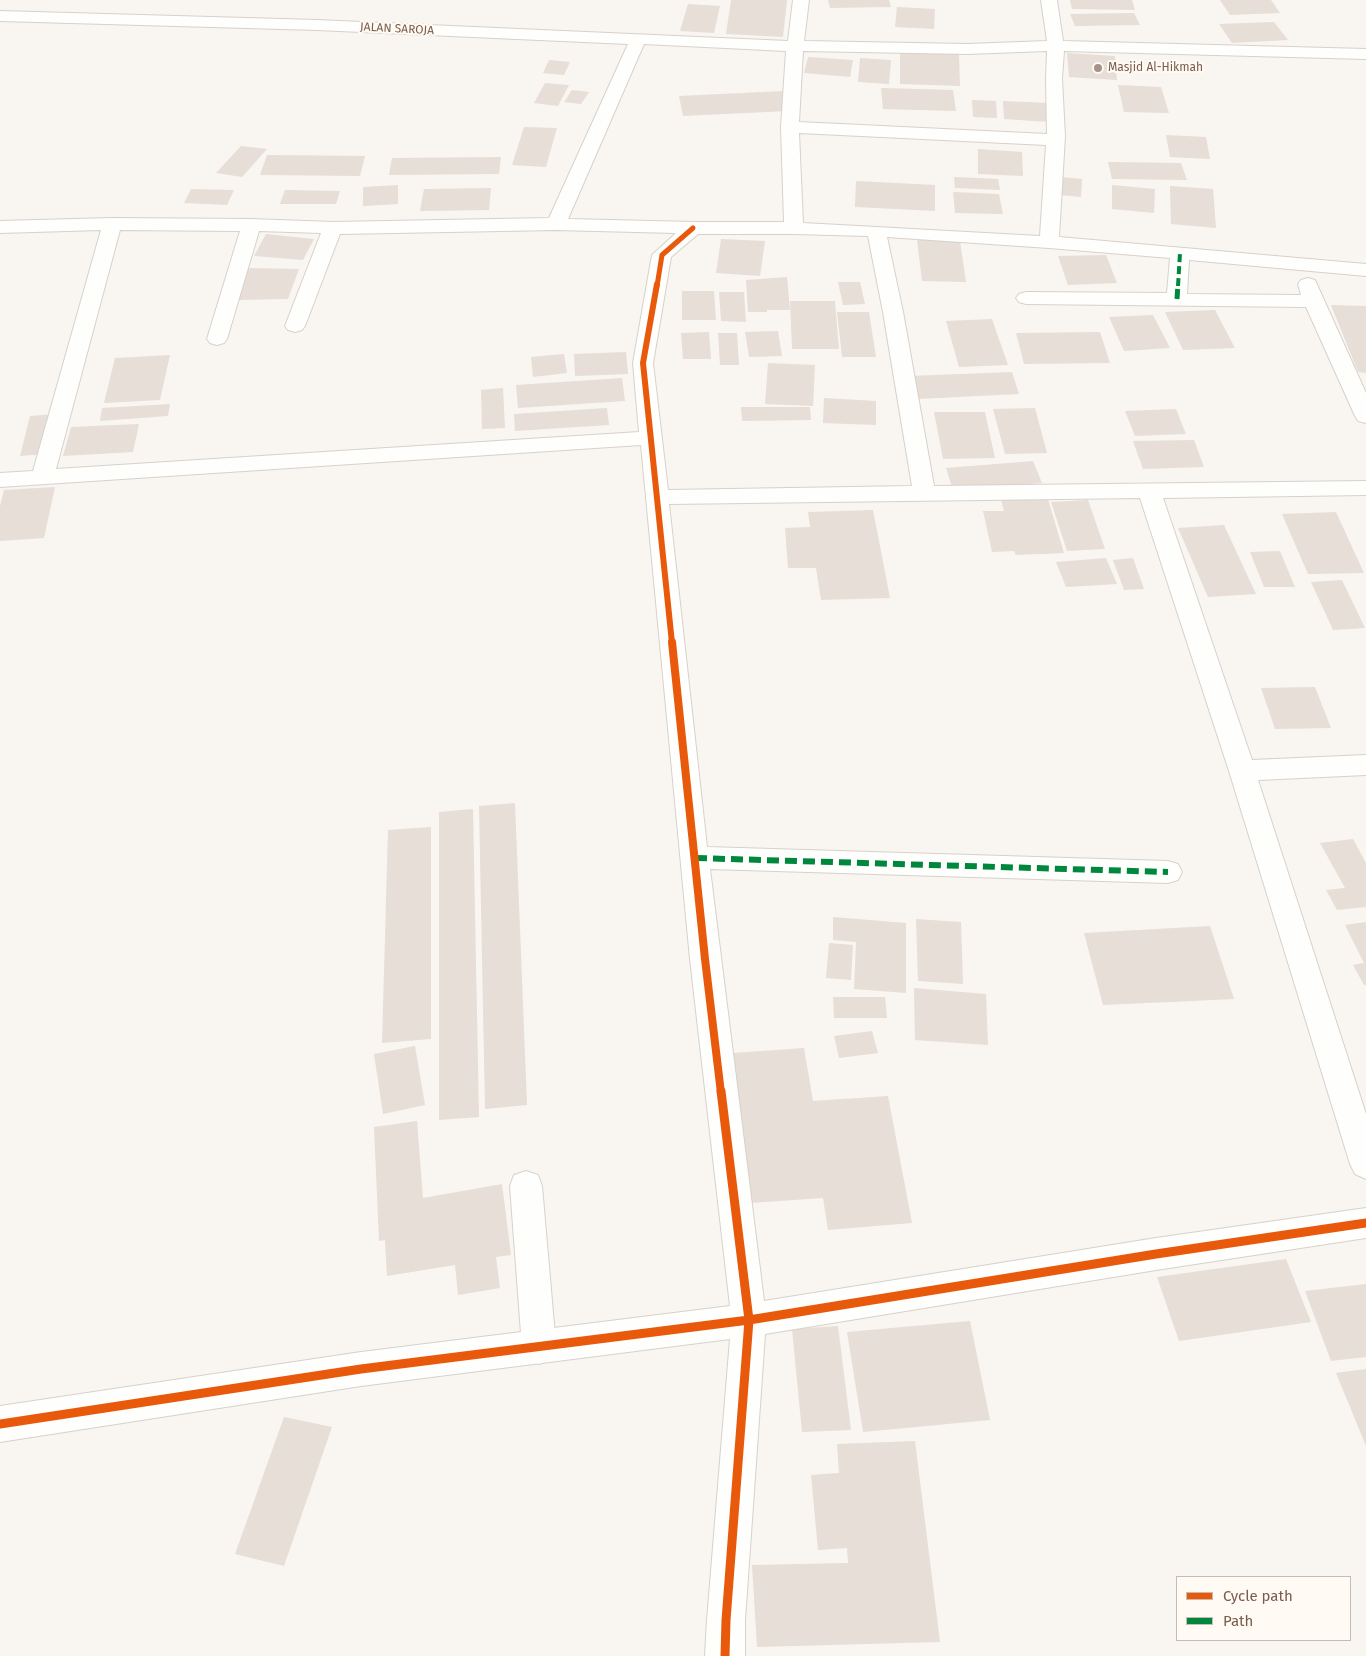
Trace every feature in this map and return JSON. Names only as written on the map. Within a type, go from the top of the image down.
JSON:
[{"type":"street","points":[[794,228],[790,126],[795,46],[802,0]]},
{"type":"street","points":[[1049,0],[1056,46],[1054,79],[1055,140],[1049,242]]},
{"type":"street","name":"JALAN SAROJA","points":[[1,17],[317,25],[637,41],[795,46],[967,49],[1056,46],[1366,54]]},
{"type":"street","points":[[556,224],[637,41]]},
{"type":"street","points":[[790,126],[1055,140]]},
{"type":"street","points":[[43,476],[112,224]]},
{"type":"street","points":[[0,227],[112,224],[251,224],[333,228],[556,224],[693,228],[794,228],[1049,242],[1366,270]]},
{"type":"street","points":[[217,339],[251,224]]},
{"type":"street","points":[[608,226],[662,255]]},
{"type":"street","points":[[295,326],[333,228]]},
{"type":"street","points":[[693,228],[662,255],[643,363],[695,858],[749,1320],[726,1620],[725,1656]]},
{"type":"street","points":[[876,231],[893,312],[924,492]]},
{"type":"street","points":[[1177,299],[1180,253]]},
{"type":"street","points":[[1301,264],[1313,301],[1366,416]]},
{"type":"street","points":[[1026,298],[1313,301]]},
{"type":"street","points":[[0,480],[650,438]]},
{"type":"street","points":[[657,497],[924,492],[1366,488]]},
{"type":"street","points":[[1149,491],[1242,771],[1366,1164]]},
{"type":"street","points":[[1242,771],[1366,765]]},
{"type":"street","points":[[695,858],[1168,872]]},
{"type":"street","points":[[526,1186],[539,1347]]},
{"type":"street","points":[[0,1424],[361,1369],[749,1320],[1147,1255],[1366,1223]]},
{"type":"building","points":[[731,0],[787,0],[783,37],[726,34]]},
{"type":"building","points":[[828,0],[889,0],[891,7],[830,8]]},
{"type":"building","points":[[1070,0],[1132,0],[1135,10],[1072,9]]},
{"type":"building","points":[[1220,0],[1271,0],[1280,13],[1230,15]]},
{"type":"building","points":[[688,4],[720,6],[714,33],[680,31]]},
{"type":"building","points":[[897,7],[935,9],[934,29],[895,27]]},
{"type":"building","points":[[1134,13],[1140,25],[1075,26],[1070,14]]},
{"type":"building","points":[[1274,22],[1288,40],[1232,43],[1219,24]]},
{"type":"building","points":[[900,51],[959,54],[960,86],[900,84]]},
{"type":"building","points":[[1067,53],[1115,56],[1117,80],[1069,77]]},
{"type":"building","points":[[808,57],[853,60],[850,77],[804,73]]},
{"type":"building","points":[[860,58],[891,60],[889,84],[858,82]]},
{"type":"building","points":[[549,60],[570,62],[564,75],[543,73]]},
{"type":"building","points":[[545,83],[569,85],[558,106],[534,103]]},
{"type":"building","points":[[1118,85],[1161,87],[1169,113],[1124,112]]},
{"type":"building","points":[[881,88],[953,90],[956,111],[883,109]]},
{"type":"building","points":[[572,90],[589,92],[581,104],[564,102]]},
{"type":"building","points":[[783,91],[788,111],[683,116],[679,96]]},
{"type":"building","points":[[972,100],[996,101],[997,118],[973,117]]},
{"type":"building","points":[[1003,101],[1048,103],[1050,122],[1004,119]]},
{"type":"building","points":[[524,127],[557,128],[546,167],[512,165]]},
{"type":"building","points":[[1166,135],[1206,137],[1210,159],[1170,157]]},
{"type":"building","points":[[241,146],[267,149],[242,177],[216,173]]},
{"type":"building","points":[[978,149],[1022,152],[1023,176],[978,174]]},
{"type":"building","points":[[267,155],[365,156],[360,176],[260,175]]},
{"type":"building","points":[[501,157],[499,174],[389,175],[392,158]]},
{"type":"building","points":[[1108,162],[1181,163],[1187,180],[1112,179]]},
{"type":"building","points":[[954,177],[998,179],[1000,190],[955,188]]},
{"type":"building","points":[[1061,177],[1082,179],[1081,197],[1060,195]]},
{"type":"building","points":[[856,181],[935,185],[935,211],[855,207]]},
{"type":"building","points":[[398,185],[398,204],[363,206],[363,187]]},
{"type":"building","points":[[1112,185],[1155,189],[1154,213],[1112,209]]},
{"type":"building","points":[[1170,186],[1213,189],[1216,228],[1171,224]]},
{"type":"building","points":[[491,188],[489,210],[420,211],[424,189]]},
{"type":"building","points":[[191,189],[234,190],[227,205],[184,203]]},
{"type":"building","points":[[285,190],[340,191],[336,204],[280,204]]},
{"type":"building","points":[[953,192],[999,194],[1003,214],[955,213]]},
{"type":"building","points":[[266,234],[314,239],[303,260],[254,256]]},
{"type":"building","points":[[721,239],[765,241],[760,276],[716,273]]},
{"type":"building","points":[[917,239],[960,241],[966,282],[922,281]]},
{"type":"building","points":[[1106,255],[1117,283],[1068,285],[1058,256]]},
{"type":"building","points":[[247,268],[299,269],[288,299],[239,300]]},
{"type":"building","points":[[787,277],[790,310],[767,310],[767,312],[748,312],[746,280]]},
{"type":"building","points":[[838,282],[860,282],[865,304],[843,305]]},
{"type":"building","points":[[682,291],[714,291],[716,320],[682,320]]},
{"type":"building","points":[[719,292],[744,292],[746,322],[721,321]]},
{"type":"building","points":[[790,301],[835,301],[839,349],[792,349]]},
{"type":"building","points":[[1331,305],[1366,306],[1366,373],[1358,372]]},
{"type":"building","points":[[1215,310],[1235,348],[1183,350],[1165,312]]},
{"type":"building","points":[[837,312],[869,312],[876,357],[842,357]]},
{"type":"building","points":[[1153,315],[1170,348],[1124,351],[1109,317]]},
{"type":"building","points":[[992,319],[1008,365],[959,367],[946,321]]},
{"type":"building","points":[[778,331],[782,356],[749,357],[745,332]]},
{"type":"building","points":[[709,332],[711,359],[683,359],[681,333]]},
{"type":"building","points":[[1100,332],[1110,363],[1024,364],[1016,333]]},
{"type":"building","points":[[718,333],[737,333],[739,365],[720,365]]},
{"type":"building","points":[[626,352],[628,374],[575,376],[574,354]]},
{"type":"building","points":[[564,354],[567,373],[533,377],[531,357]]},
{"type":"building","points":[[170,355],[160,400],[104,403],[115,358]]},
{"type":"building","points":[[768,363],[815,365],[813,406],[765,404]]},
{"type":"building","points":[[1012,372],[1019,394],[916,399],[910,376]]},
{"type":"building","points":[[622,378],[625,401],[518,408],[516,385]]},
{"type":"building","points":[[503,388],[505,428],[482,429],[481,390]]},
{"type":"building","points":[[824,398],[876,401],[876,425],[823,423]]},
{"type":"building","points":[[170,404],[168,416],[100,421],[102,408]]},
{"type":"building","points":[[741,407],[810,407],[811,420],[742,421]]},
{"type":"building","points":[[607,408],[609,425],[515,431],[514,414]]},
{"type":"building","points":[[1035,408],[1047,453],[1005,454],[993,409]]},
{"type":"building","points":[[1176,409],[1186,434],[1135,436],[1125,411]]},
{"type":"building","points":[[934,412],[985,412],[995,458],[943,459]]},
{"type":"building","points":[[55,414],[46,454],[20,456],[30,416]]},
{"type":"building","points":[[139,424],[133,452],[63,456],[71,427]]},
{"type":"building","points":[[1194,440],[1204,467],[1143,469],[1133,441]]},
{"type":"building","points":[[1033,461],[1042,483],[953,490],[946,468]]},
{"type":"building","points":[[55,487],[44,538],[0,541],[0,506],[4,490]]},
{"type":"building","points":[[1048,499],[1064,553],[1016,555],[1014,551],[992,552],[983,511],[1004,511],[1001,500]]},
{"type":"building","points":[[1088,500],[1105,549],[1067,551],[1051,502]]},
{"type":"building","points":[[873,510],[890,598],[821,600],[816,568],[788,568],[785,528],[810,527],[808,512]]},
{"type":"building","points":[[1336,512],[1364,573],[1308,574],[1282,514]]},
{"type":"building","points":[[1224,525],[1256,594],[1208,597],[1178,528]]},
{"type":"building","points":[[1280,551],[1295,587],[1264,587],[1250,552]]},
{"type":"building","points":[[1106,558],[1117,584],[1066,587],[1056,562]]},
{"type":"building","points":[[1133,558],[1144,589],[1124,590],[1113,560]]},
{"type":"building","points":[[1342,580],[1365,628],[1333,630],[1311,582]]},
{"type":"building","points":[[1315,687],[1331,728],[1275,729],[1261,688]]},
{"type":"building","points":[[515,803],[527,1105],[485,1109],[479,806]]},
{"type":"building","points":[[473,809],[479,1117],[439,1120],[439,812]]},
{"type":"building","points":[[431,827],[431,1039],[382,1043],[388,830]]},
{"type":"building","points":[[1353,839],[1366,863],[1366,907],[1337,910],[1326,890],[1345,888],[1320,843]]},
{"type":"building","points":[[833,917],[906,923],[906,993],[854,989],[856,942],[833,940]]},
{"type":"building","points":[[916,919],[961,922],[963,984],[918,981]]},
{"type":"building","points":[[1366,922],[1366,985],[1364,985],[1353,965],[1364,963],[1345,925]]},
{"type":"building","points":[[1210,926],[1234,999],[1103,1005],[1084,933]]},
{"type":"building","points":[[829,943],[853,945],[851,980],[826,978]]},
{"type":"building","points":[[914,988],[986,994],[988,1045],[915,1040]]},
{"type":"building","points":[[833,997],[885,997],[887,1018],[834,1018]]},
{"type":"building","points":[[872,1031],[878,1053],[839,1058],[834,1036]]},
{"type":"building","points":[[415,1046],[425,1105],[383,1114],[374,1054]]},
{"type":"building","points":[[804,1048],[813,1101],[888,1096],[912,1223],[828,1230],[823,1198],[750,1203],[733,1053]]},
{"type":"building","points":[[417,1121],[423,1198],[502,1184],[511,1255],[496,1257],[500,1288],[458,1295],[455,1265],[387,1276],[385,1240],[379,1241],[374,1127]]},
{"type":"building","points":[[1286,1259],[1311,1322],[1179,1341],[1157,1277]]},
{"type":"building","points":[[1366,1284],[1366,1357],[1331,1361],[1305,1291]]},
{"type":"building","points":[[970,1321],[990,1420],[863,1432],[847,1332]]},
{"type":"building","points":[[838,1326],[851,1430],[802,1432],[792,1329]]},
{"type":"building","points":[[1366,1369],[1366,1446],[1336,1373]]},
{"type":"building","points":[[284,1417],[332,1427],[284,1566],[235,1554]]},
{"type":"building","points":[[915,1441],[940,1642],[757,1647],[752,1565],[848,1563],[847,1548],[818,1550],[811,1475],[839,1473],[837,1444]]},
{"type":"marked path","points":[[1177,299],[1180,253]]},
{"type":"marked path","points":[[695,858],[1168,872]]},
{"type":"cycle path","points":[[693,228],[662,255],[643,363],[705,959],[749,1320],[726,1620],[725,1656]]},
{"type":"cycle path","points":[[0,1424],[361,1369],[749,1320],[1156,1254],[1366,1223]]},
{"type":"place","name":"Masjid Al-Hikmah","points":[[1098,68]]}]
